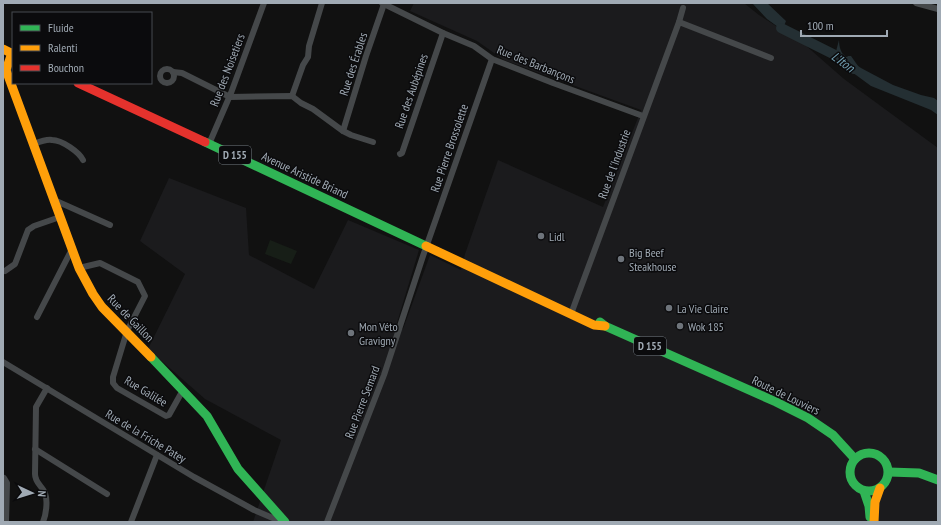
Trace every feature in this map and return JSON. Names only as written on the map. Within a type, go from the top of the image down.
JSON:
[{"type":"main road","points":[[3,49],[12,53]]},
{"type":"main road","name":"Rue de Gaillon","points":[[12,53],[4,74],[34,144],[72,250],[87,284],[102,307],[127,331],[207,416],[238,468],[283,522]]},
{"type":"main road","name":"Avenue Aristide Briand","points":[[80,84],[391,229],[572,311],[597,320],[605,326],[696,367]]},
{"type":"main road","name":"Route de Louviers","points":[[696,367],[776,402],[808,418],[833,435],[855,458]]},
{"type":"main road","points":[[874,522],[876,502],[880,488],[886,481],[889,472],[886,462],[878,454],[866,453],[855,458],[852,463],[850,474],[855,485],[864,491],[872,491],[880,488]]},
{"type":"main road","points":[[889,472],[919,473],[938,480]]},
{"type":"main road","points":[[864,491],[869,506],[870,522]]},
{"type":"street","name":"Rue des Noisetiers","points":[[209,144],[230,97],[264,3]]},
{"type":"street","points":[[292,96],[303,65],[308,57],[309,46],[322,3]]},
{"type":"street","points":[[916,3],[938,9]]},
{"type":"street","name":"Rue des Barbançons","points":[[383,4],[474,46],[492,59],[643,116]]},
{"type":"street","name":"Rue des Érables","points":[[343,131],[383,4]]},
{"type":"street","name":"Rue de l'Industrie","points":[[572,311],[683,8]]},
{"type":"street","points":[[679,22],[771,58]]},
{"type":"street","name":"Rue des Aubépines","points":[[400,154],[402,153],[443,33]]},
{"type":"street","name":"Rue Pierre Brossolette","points":[[427,245],[492,59]]},
{"type":"street","points":[[173,72],[182,73],[230,97],[292,96],[343,131],[373,142]]},
{"type":"street","points":[[34,144],[50,139],[57,140],[79,153],[84,160]]},
{"type":"street","points":[[54,200],[110,225]]},
{"type":"street","points":[[5,271],[15,264],[28,230],[34,226],[60,216]]},
{"type":"street","name":"Rue Pierre Semard","points":[[327,522],[384,375],[427,245]]},
{"type":"street","points":[[37,317],[72,250]]},
{"type":"street","points":[[79,268],[100,263],[138,282],[145,296],[127,331]]},
{"type":"street","name":"Rue Galilée","points":[[127,331],[113,377],[113,383],[117,388],[166,416],[169,414],[183,390]]},
{"type":"street","name":"Rue de la Friche Patey","points":[[4,365],[47,388],[194,477],[254,510],[283,522]]},
{"type":"street","points":[[43,522],[45,516],[46,496],[35,479],[36,407],[47,388]]},
{"type":"street","points":[[35,449],[107,494]]},
{"type":"street","points":[[130,522],[157,455]]},
{"type":"street","points":[[3,478],[7,483],[6,522]]},
{"type":"shaded area","points":[[414,3],[744,3],[759,15],[804,44],[844,79],[938,148],[938,522],[253,522],[281,440],[205,399],[148,349],[185,274],[140,241],[169,178],[246,208],[249,255],[314,289],[348,220],[419,250],[396,326],[403,329],[430,255],[461,270],[465,254],[498,160],[603,207],[641,110],[504,60],[477,41],[410,11]]},
{"type":"shaded area","points":[[270,240],[297,251],[291,264],[265,254]]},
{"type":"water","points":[[752,3],[767,3],[786,21],[784,26],[794,32],[792,37],[767,19]]},
{"type":"water","points":[[839,40],[839,45],[844,56],[846,58],[851,56],[861,68],[893,85],[934,98],[938,101],[938,115],[931,110],[871,86],[841,64],[843,59],[834,59]]},
{"type":"waterway","name":"L'Iton","points":[[781,28],[837,56],[854,69]]},
{"type":"traffic: fast","points":[[205,142],[426,246]]},
{"type":"traffic: fast","points":[[600,322],[605,326],[776,402],[808,418],[833,435],[855,459]]},
{"type":"traffic: fast","points":[[151,357],[207,416],[238,469],[285,522]]},
{"type":"traffic: fast","points":[[865,453],[873,453],[883,458],[887,465],[888,472],[887,479],[883,486],[873,491],[865,491],[855,486],[853,483],[850,476],[850,468],[855,458],[858,456],[865,453]]},
{"type":"traffic: fast","points":[[889,472],[919,473],[938,480]]},
{"type":"traffic: fast","points":[[864,491],[869,506],[870,517]]},
{"type":"traffic: slow","points":[[3,49],[12,54]]},
{"type":"traffic: slow","points":[[12,53],[6,70],[79,268],[102,307],[151,357]]},
{"type":"traffic: slow","points":[[426,246],[594,325],[605,326]]},
{"type":"traffic: slow","points":[[874,522],[875,502],[880,488]]},
{"type":"traffic: jam","points":[[80,84],[205,142]]},
{"type":"place","name":"Lidl","points":[[541,236]]},
{"type":"place","name":"Big Beef Steakhouse","points":[[621,259]]},
{"type":"place","name":"La Vie Claire","points":[[669,308]]},
{"type":"place","name":"Wok 185","points":[[680,326]]},
{"type":"place","name":"Mon Véto Gravigny","points":[[351,333]]}]
